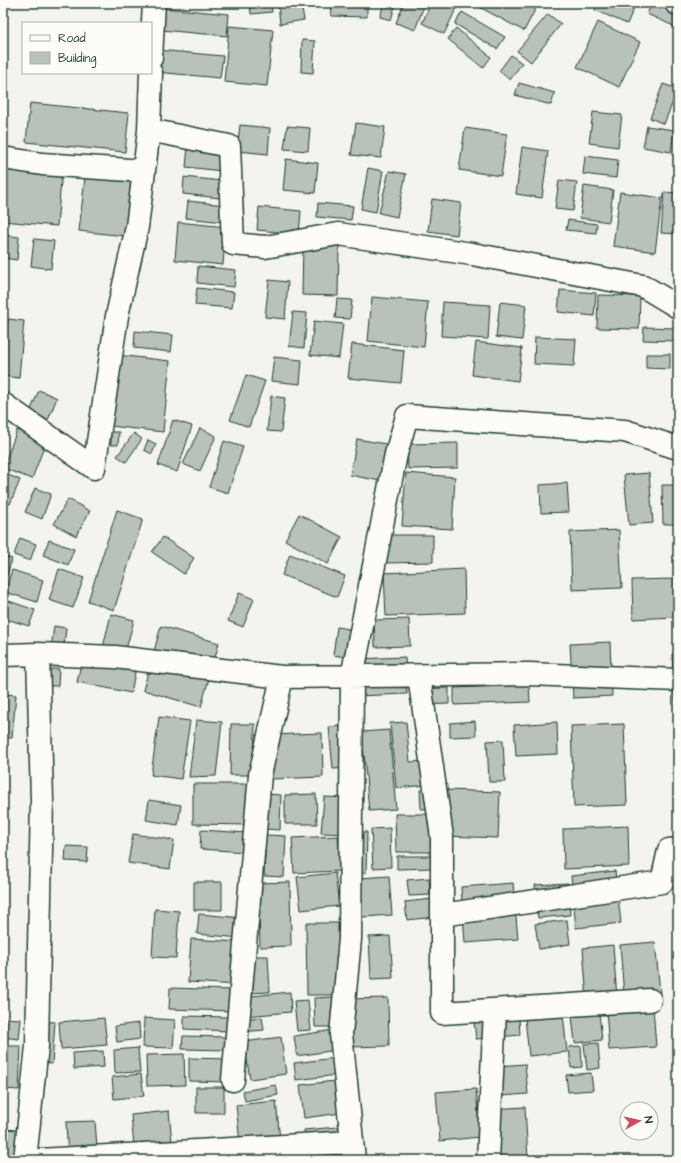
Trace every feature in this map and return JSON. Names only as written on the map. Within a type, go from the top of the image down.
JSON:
[{"type":"street","points":[[152,40],[154,3]]},
{"type":"street","points":[[3,404],[94,468],[117,316],[137,227],[150,130],[151,74]]},
{"type":"street","points":[[150,130],[229,146],[233,244],[265,247],[338,234],[472,254],[643,286],[678,307]]},
{"type":"street","points":[[3,158],[42,164],[144,171]]},
{"type":"street","points":[[39,1160],[353,1151],[341,1034],[350,939],[352,677],[396,454],[408,416],[625,431],[678,448]]},
{"type":"street","points":[[3,655],[38,654],[115,657],[282,677],[529,674],[678,680]]},
{"type":"street","points":[[25,1160],[37,1046],[42,800],[38,654]]},
{"type":"street","points":[[419,676],[442,837],[442,1013],[650,1000]]},
{"type":"street","points":[[233,1080],[260,775],[282,677]]},
{"type":"street","points":[[442,915],[662,882],[669,850],[678,849]]},
{"type":"street","points":[[488,1160],[495,1010]]},
{"type":"building","points":[[250,3],[271,3],[272,12],[251,14]]},
{"type":"building","points":[[278,3],[301,3],[304,20],[280,24]]},
{"type":"building","points":[[332,3],[367,3],[367,17],[331,16]]},
{"type":"building","points":[[384,3],[396,3],[391,20],[380,17]]},
{"type":"building","points":[[404,3],[425,3],[415,30],[396,23]]},
{"type":"building","points":[[431,3],[459,3],[444,34],[422,23]]},
{"type":"building","points":[[472,3],[526,3],[536,8],[524,31]]},
{"type":"building","points":[[598,3],[636,3],[627,24],[595,10]]},
{"type":"building","points":[[652,3],[678,3],[678,28],[647,14]]},
{"type":"building","points":[[164,8],[229,14],[227,36],[161,30]]},
{"type":"building","points":[[462,12],[505,37],[497,49],[455,24]]},
{"type":"building","points":[[548,14],[561,24],[531,62],[517,51]]},
{"type":"building","points":[[598,22],[640,42],[619,87],[577,67]]},
{"type":"building","points":[[229,26],[273,30],[267,86],[224,82]]},
{"type":"building","points":[[456,28],[491,57],[483,68],[448,39]]},
{"type":"building","points":[[302,40],[315,41],[313,73],[301,72]]},
{"type":"building","points":[[158,50],[223,56],[220,78],[155,72]]},
{"type":"building","points":[[511,55],[522,63],[510,80],[499,71]]},
{"type":"building","points":[[519,83],[555,93],[551,105],[515,95]]},
{"type":"building","points":[[663,84],[678,89],[664,124],[650,118]]},
{"type":"building","points":[[30,103],[129,113],[125,152],[26,142]]},
{"type":"building","points":[[593,112],[622,115],[618,147],[589,143]]},
{"type":"building","points":[[356,123],[385,127],[381,158],[351,155]]},
{"type":"building","points":[[240,125],[270,128],[268,154],[237,151]]},
{"type":"building","points":[[287,126],[310,128],[308,151],[284,149]]},
{"type":"building","points":[[647,126],[674,130],[671,152],[643,147]]},
{"type":"building","points":[[465,128],[507,134],[501,176],[459,170]]},
{"type":"building","points":[[188,146],[224,150],[222,171],[186,167]]},
{"type":"building","points":[[522,147],[548,151],[542,198],[516,194]]},
{"type":"building","points":[[585,156],[618,160],[616,178],[583,174]]},
{"type":"building","points":[[286,159],[318,163],[315,193],[283,190]]},
{"type":"building","points":[[3,165],[62,170],[57,226],[3,221]]},
{"type":"building","points":[[368,168],[383,171],[376,212],[361,209]]},
{"type":"building","points":[[389,171],[406,174],[397,217],[379,213]]},
{"type":"building","points":[[85,177],[131,182],[125,236],[79,231]]},
{"type":"building","points":[[184,177],[222,181],[220,198],[183,194]]},
{"type":"building","points":[[559,180],[577,182],[573,211],[555,209]]},
{"type":"building","points":[[584,186],[613,190],[609,222],[580,218]]},
{"type":"building","points":[[620,192],[662,198],[655,252],[613,246]]},
{"type":"building","points":[[664,192],[678,193],[678,234],[661,233]]},
{"type":"building","points":[[432,199],[461,203],[457,235],[428,231]]},
{"type":"building","points":[[188,201],[225,205],[224,222],[186,218]]},
{"type":"building","points":[[318,203],[353,206],[351,220],[317,217]]},
{"type":"building","points":[[259,207],[301,211],[299,234],[257,230]]},
{"type":"building","points":[[568,220],[597,224],[596,233],[566,230]]},
{"type":"building","points":[[178,222],[226,227],[223,265],[175,260]]},
{"type":"building","points":[[3,235],[19,237],[17,260],[3,258]]},
{"type":"building","points":[[34,239],[54,241],[51,269],[31,266]]},
{"type":"building","points":[[303,245],[339,246],[338,296],[302,295]]},
{"type":"building","points":[[198,266],[236,270],[234,287],[197,283]]},
{"type":"building","points":[[269,280],[288,282],[285,319],[265,317]]},
{"type":"building","points":[[197,288],[234,292],[232,308],[195,305]]},
{"type":"building","points":[[560,290],[596,293],[594,316],[558,312]]},
{"type":"building","points":[[598,295],[640,296],[639,329],[597,328]]},
{"type":"building","points":[[372,297],[428,302],[424,347],[368,341]]},
{"type":"building","points":[[337,299],[352,300],[350,319],[335,318]]},
{"type":"building","points":[[443,302],[490,305],[488,339],[441,336]]},
{"type":"building","points":[[500,302],[526,305],[522,340],[496,337]]},
{"type":"building","points":[[293,312],[307,313],[304,348],[289,346]]},
{"type":"building","points":[[8,319],[24,321],[19,378],[3,376]]},
{"type":"building","points":[[314,321],[343,324],[339,358],[310,355]]},
{"type":"building","points":[[644,327],[676,328],[675,341],[643,340]]},
{"type":"building","points":[[135,331],[173,335],[171,352],[134,348]]},
{"type":"building","points":[[535,337],[576,339],[574,366],[534,364]]},
{"type":"building","points":[[476,342],[522,348],[518,381],[472,375]]},
{"type":"building","points":[[352,344],[404,350],[401,383],[348,378]]},
{"type":"building","points":[[646,354],[670,354],[670,369],[646,368]]},
{"type":"building","points":[[117,355],[170,361],[163,432],[110,426]]},
{"type":"building","points":[[274,357],[302,360],[300,384],[271,381]]},
{"type":"building","points":[[246,375],[265,381],[249,427],[230,420]]},
{"type":"building","points":[[39,390],[57,398],[48,420],[30,412]]},
{"type":"building","points":[[271,396],[285,398],[281,432],[267,431]]},
{"type":"building","points":[[173,420],[192,426],[177,472],[158,465]]},
{"type":"building","points":[[200,428],[216,436],[200,471],[183,464]]},
{"type":"building","points":[[17,430],[46,441],[32,479],[3,468]]},
{"type":"building","points":[[111,432],[119,432],[118,445],[111,445]]},
{"type":"building","points":[[134,433],[142,439],[126,462],[117,456]]},
{"type":"building","points":[[357,439],[392,445],[385,482],[350,475]]},
{"type":"building","points":[[148,440],[156,444],[152,454],[144,450]]},
{"type":"building","points":[[224,441],[243,447],[228,493],[209,487]]},
{"type":"building","points":[[458,443],[458,468],[408,469],[407,444]]},
{"type":"building","points":[[4,473],[20,480],[10,504],[3,501]]},
{"type":"building","points":[[406,473],[455,477],[452,529],[402,526]]},
{"type":"building","points":[[649,473],[653,523],[629,525],[624,475]]},
{"type":"building","points":[[567,483],[569,512],[541,513],[540,485]]},
{"type":"building","points":[[662,485],[678,485],[678,524],[663,524]]},
{"type":"building","points":[[35,488],[51,494],[42,519],[25,512]]},
{"type":"building","points":[[68,499],[90,511],[76,536],[54,524]]},
{"type":"building","points":[[117,510],[143,519],[114,610],[88,601]]},
{"type":"building","points":[[299,514],[342,537],[328,564],[285,540]]},
{"type":"building","points":[[619,530],[622,588],[572,590],[570,532]]},
{"type":"building","points":[[385,535],[433,535],[433,562],[385,563]]},
{"type":"building","points":[[163,537],[194,558],[184,574],[152,552]]},
{"type":"building","points":[[20,538],[36,544],[30,561],[14,555]]},
{"type":"building","points":[[49,540],[74,549],[68,565],[43,555]]},
{"type":"building","points":[[290,554],[345,576],[337,597],[282,575]]},
{"type":"building","points":[[3,556],[12,559],[3,588]]},
{"type":"building","points":[[59,569],[84,578],[73,608],[49,600]]},
{"type":"building","points":[[464,569],[465,613],[386,616],[384,573]]},
{"type":"building","points":[[12,570],[43,580],[37,602],[5,592]]},
{"type":"building","points":[[675,579],[676,617],[633,619],[632,580]]},
{"type":"building","points":[[239,593],[254,599],[243,627],[228,621]]},
{"type":"building","points":[[3,599],[35,610],[29,626],[3,618]]},
{"type":"building","points":[[111,614],[134,620],[125,653],[103,647]]},
{"type":"building","points":[[409,619],[410,646],[375,647],[374,620]]},
{"type":"building","points":[[54,626],[66,628],[62,664],[49,663]]},
{"type":"building","points":[[161,626],[219,643],[201,707],[143,690]]},
{"type":"building","points":[[337,627],[349,629],[345,657],[333,655]]},
{"type":"building","points":[[610,642],[612,696],[573,698],[570,644]]},
{"type":"building","points":[[84,650],[137,662],[131,693],[77,682]]},
{"type":"building","points":[[672,654],[678,654],[678,706],[675,706]]},
{"type":"building","points":[[405,657],[407,694],[357,696],[356,659]]},
{"type":"building","points":[[49,669],[59,669],[58,686],[49,686]]},
{"type":"building","points":[[529,685],[530,702],[454,705],[454,688]]},
{"type":"building","points":[[449,688],[449,704],[413,705],[413,689]]},
{"type":"building","points":[[3,694],[16,695],[12,738],[3,738]]},
{"type":"building","points":[[159,717],[190,721],[181,779],[151,775]]},
{"type":"building","points":[[196,720],[222,722],[216,776],[189,777]]},
{"type":"building","points":[[475,721],[476,736],[450,737],[450,723]]},
{"type":"building","points":[[406,722],[410,762],[436,760],[438,784],[396,788],[390,723]]},
{"type":"building","points":[[557,722],[558,754],[516,756],[514,725]]},
{"type":"building","points":[[231,724],[255,724],[254,775],[230,775]]},
{"type":"building","points":[[624,724],[627,805],[574,807],[571,726]]},
{"type":"building","points":[[674,724],[678,724],[678,736],[676,736]]},
{"type":"building","points":[[348,726],[351,768],[333,769],[329,727]]},
{"type":"building","points":[[389,730],[396,809],[369,811],[362,732]]},
{"type":"building","points":[[322,733],[323,777],[271,779],[270,735]]},
{"type":"building","points":[[673,739],[678,739],[678,781],[675,781]]},
{"type":"building","points":[[503,740],[505,782],[489,782],[487,741]]},
{"type":"building","points":[[193,784],[250,784],[249,825],[193,824]]},
{"type":"building","points":[[420,790],[437,790],[438,808],[421,809]]},
{"type":"building","points":[[447,790],[500,792],[498,838],[445,836]]},
{"type":"building","points":[[266,794],[281,795],[280,830],[266,829]]},
{"type":"building","points":[[316,794],[317,824],[285,824],[285,795]]},
{"type":"building","points":[[324,797],[349,798],[347,834],[321,833]]},
{"type":"building","points":[[149,800],[181,805],[178,825],[146,820]]},
{"type":"building","points":[[395,814],[432,814],[433,852],[396,852]]},
{"type":"building","points":[[628,826],[629,866],[564,869],[563,829]]},
{"type":"building","points":[[390,828],[391,867],[373,868],[371,829]]},
{"type":"building","points":[[201,830],[247,833],[246,852],[200,849]]},
{"type":"building","points":[[349,832],[367,832],[366,873],[348,872]]},
{"type":"building","points":[[133,834],[174,840],[170,869],[128,863]]},
{"type":"building","points":[[266,835],[286,836],[284,877],[264,876]]},
{"type":"building","points":[[338,836],[340,871],[294,873],[292,838]]},
{"type":"building","points":[[66,846],[88,847],[87,862],[65,861]]},
{"type":"building","points":[[397,856],[434,856],[434,868],[397,869]]},
{"type":"building","points":[[615,871],[621,923],[576,928],[571,876]]},
{"type":"building","points":[[335,873],[339,906],[301,910],[297,877]]},
{"type":"building","points":[[389,876],[392,915],[349,918],[346,879]]},
{"type":"building","points":[[429,878],[430,895],[409,896],[407,880]]},
{"type":"building","points":[[194,882],[222,882],[222,910],[194,910]]},
{"type":"building","points":[[290,882],[291,946],[260,947],[258,883]]},
{"type":"building","points":[[513,883],[518,939],[465,943],[461,887]]},
{"type":"building","points":[[568,883],[570,915],[538,918],[535,885]]},
{"type":"building","points":[[678,886],[678,929],[676,887]]},
{"type":"building","points":[[433,899],[435,917],[407,920],[405,902]]},
{"type":"building","points":[[155,909],[179,911],[176,958],[152,957]]},
{"type":"building","points":[[199,914],[243,918],[241,938],[197,934]]},
{"type":"building","points":[[567,920],[570,944],[539,949],[535,924]]},
{"type":"building","points":[[306,923],[341,923],[341,995],[307,995]]},
{"type":"building","points":[[390,936],[393,978],[371,979],[369,937]]},
{"type":"building","points":[[191,939],[240,942],[238,985],[188,982]]},
{"type":"building","points":[[655,942],[660,992],[624,996],[620,945]]},
{"type":"building","points":[[613,945],[617,998],[587,1000],[583,948]]},
{"type":"building","points":[[249,956],[268,956],[270,992],[251,993]]},
{"type":"building","points":[[170,988],[233,990],[232,1011],[169,1009]]},
{"type":"building","points":[[290,992],[291,1012],[245,1016],[243,997]]},
{"type":"building","points":[[333,997],[335,1027],[315,1027],[314,998]]},
{"type":"building","points":[[388,998],[389,1046],[348,1047],[347,999]]},
{"type":"building","points":[[308,1000],[311,1030],[297,1031],[294,1001]]},
{"type":"building","points":[[653,1007],[656,1047],[609,1050],[606,1010]]},
{"type":"building","points":[[599,1013],[602,1040],[575,1043],[572,1016]]},
{"type":"building","points":[[563,1014],[567,1052],[529,1056],[525,1018]]},
{"type":"building","points":[[184,1016],[229,1017],[229,1031],[184,1029]]},
{"type":"building","points":[[262,1017],[264,1030],[242,1032],[241,1019]]},
{"type":"building","points":[[3,1018],[21,1019],[19,1039],[3,1037]]},
{"type":"building","points":[[104,1018],[107,1045],[61,1049],[59,1022]]},
{"type":"building","points":[[144,1018],[175,1020],[173,1048],[143,1047]]},
{"type":"building","points":[[519,1018],[520,1035],[476,1039],[474,1022]]},
{"type":"building","points":[[42,1021],[55,1022],[52,1064],[39,1062]]},
{"type":"building","points":[[139,1023],[140,1039],[117,1042],[115,1026]]},
{"type":"building","points":[[340,1029],[343,1049],[297,1056],[294,1036]]},
{"type":"building","points":[[183,1036],[228,1037],[228,1050],[182,1049]]},
{"type":"building","points":[[281,1037],[286,1074],[250,1079],[244,1042]]},
{"type":"building","points":[[598,1043],[600,1068],[587,1070],[584,1044]]},
{"type":"building","points":[[3,1046],[21,1046],[19,1090],[3,1089]]},
{"type":"building","points":[[581,1046],[582,1067],[571,1068],[569,1047]]},
{"type":"building","points":[[138,1048],[140,1072],[115,1073],[114,1050]]},
{"type":"building","points":[[103,1051],[104,1067],[74,1069],[73,1053]]},
{"type":"building","points":[[184,1054],[185,1085],[147,1086],[146,1055]]},
{"type":"building","points":[[189,1058],[229,1059],[228,1082],[189,1081]]},
{"type":"building","points":[[335,1058],[337,1075],[296,1080],[294,1063]]},
{"type":"building","points":[[525,1064],[528,1094],[487,1097],[484,1067]]},
{"type":"building","points":[[591,1073],[593,1090],[568,1092],[566,1075]]},
{"type":"building","points":[[141,1074],[144,1096],[114,1099],[112,1077]]},
{"type":"building","points":[[352,1079],[356,1111],[304,1118],[300,1085]]},
{"type":"building","points":[[276,1085],[278,1095],[245,1101],[243,1091]]},
{"type":"building","points":[[196,1087],[224,1087],[224,1113],[196,1113]]},
{"type":"building","points":[[476,1089],[480,1137],[440,1141],[436,1092]]},
{"type":"building","points":[[276,1101],[280,1140],[240,1143],[236,1105]]},
{"type":"building","points":[[525,1107],[528,1160],[494,1160],[491,1109]]},
{"type":"building","points":[[169,1111],[172,1142],[134,1146],[131,1115]]},
{"type":"building","points":[[95,1121],[98,1160],[68,1160],[66,1122]]},
{"type":"building","points":[[348,1126],[351,1160],[307,1160],[304,1130]]},
{"type":"building","points":[[3,1129],[19,1130],[18,1160],[3,1160]]},
{"type":"building","points":[[482,1155],[482,1160],[441,1160]]}]
